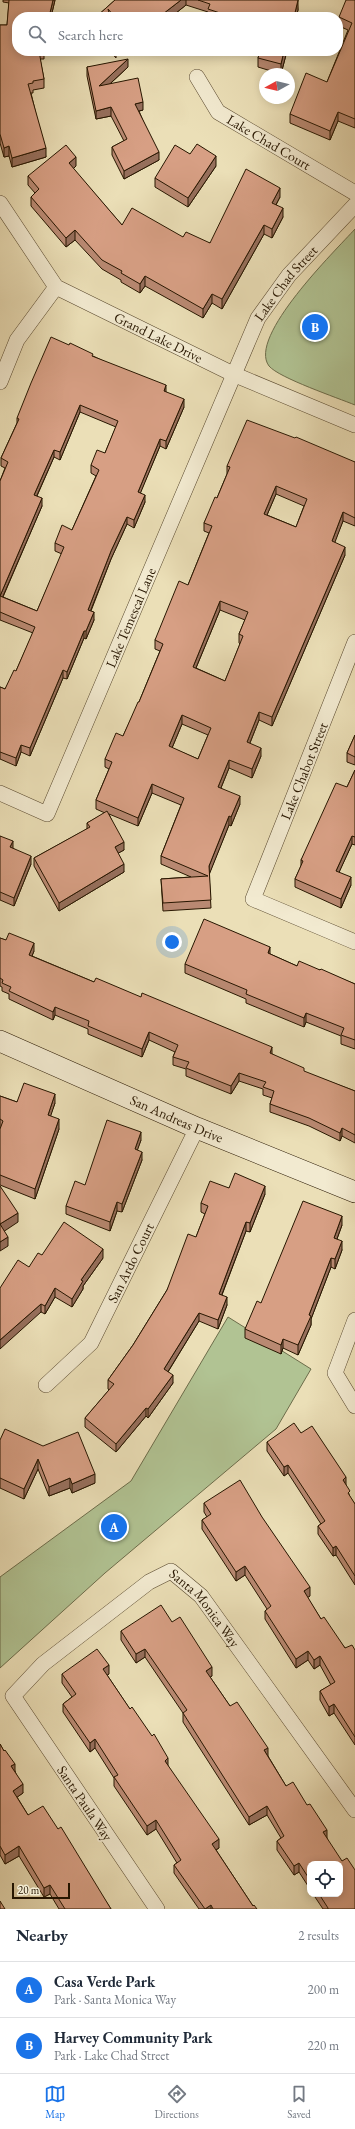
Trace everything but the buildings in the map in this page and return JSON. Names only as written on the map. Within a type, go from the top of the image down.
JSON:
[{"type":"street","name":"Lake Chad Court","points":[[197,77],[218,112],[355,193]]},
{"type":"street","name":"Grand Lake Drive","points":[[0,203],[56,286],[233,374],[355,425]]},
{"type":"street","name":"Lake Chad Street","points":[[233,374],[258,318],[289,274],[355,205]]},
{"type":"street","points":[[0,382],[18,340],[56,286]]},
{"type":"street","name":"Lake Temescal Lane","points":[[0,793],[48,814],[233,374]]},
{"type":"street","name":"Lake Chabot Street","points":[[355,642],[253,899],[355,942]]},
{"type":"street","name":"San Andreas Drive","points":[[0,1041],[197,1128],[355,1192]]},
{"type":"street","name":"San Ardo Court","points":[[46,1385],[91,1343],[197,1128]]},
{"type":"street","points":[[355,1320],[335,1373],[355,1406]]},
{"type":"street","name":"Santa Monica Way","points":[[14,1696],[43,1664],[148,1582],[170,1571],[202,1596],[355,1810]]},
{"type":"street","name":"Santa Paula Way","points":[[14,1696],[157,1909]]},
{"type":"green space","points":[[355,229],[355,405],[296,382],[275,371],[269,366],[266,353],[270,335],[297,294],[330,255]]},
{"type":"green space","points":[[228,1317],[311,1369],[276,1429],[105,1573],[0,1668],[0,1577],[131,1481]]},
{"type":"place","name":"Harvey Community Park","points":[[315,327]]},
{"type":"place","name":"Casa Verde Park","points":[[114,1527]]}]
